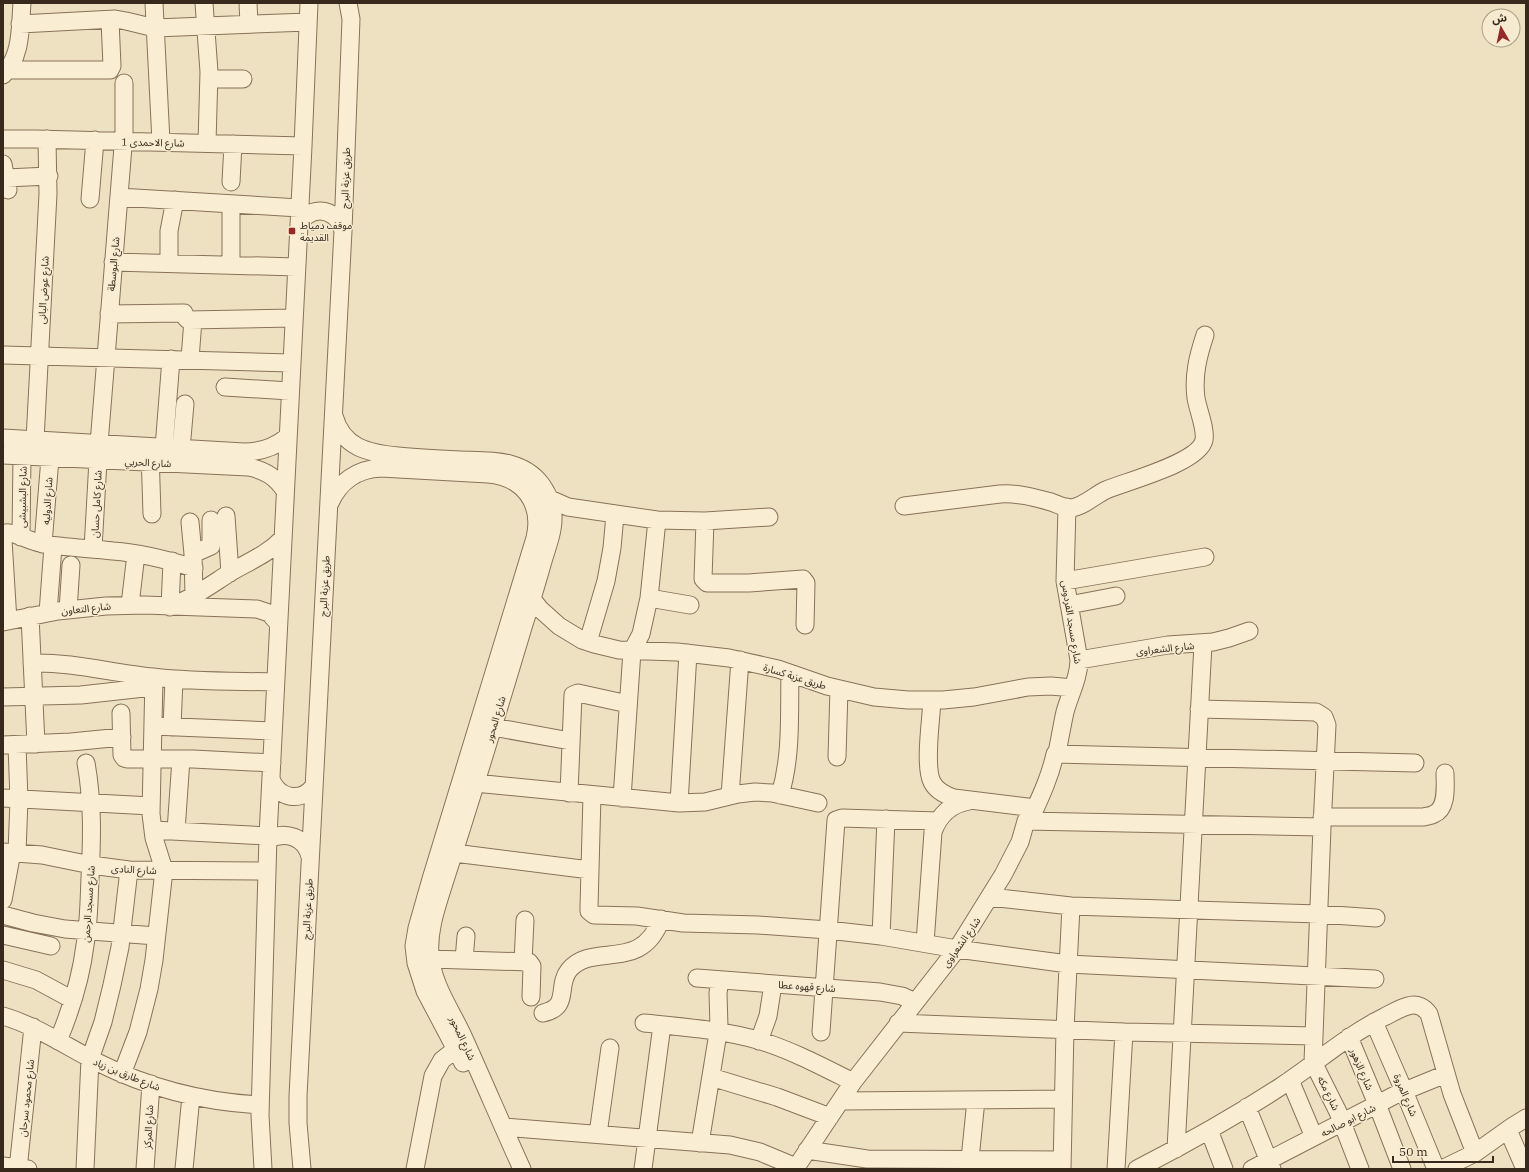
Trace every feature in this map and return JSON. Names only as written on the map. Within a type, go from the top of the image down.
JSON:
[{"type":"street","points":[[5,72],[12,63],[17,51],[22,3]]},
{"type":"street","points":[[154,3],[161,142]]},
{"type":"street","points":[[204,3],[204,26],[209,79],[207,143]]},
{"type":"street","points":[[248,3],[249,24]]},
{"type":"street","points":[[263,1169],[260,1135],[260,1105],[268,838],[309,3]]},
{"type":"street","name":"طريق عزبة البرج","points":[[302,1169],[298,1109],[313,787],[343,231],[351,24],[351,14],[348,3]]},
{"type":"street","points":[[20,24],[110,20],[126,21],[155,28],[308,22]]},
{"type":"street","points":[[5,72],[109,70],[112,66],[110,20]]},
{"type":"street","points":[[209,79],[243,79]]},
{"type":"street","name":"شارع البوسطة","points":[[98,452],[124,141],[124,83]]},
{"type":"street","name":"شارع الاحمدى 1","points":[[3,139],[303,146]]},
{"type":"street","name":"شارع عوض البانى","points":[[35,440],[49,176],[47,139]]},
{"type":"street","points":[[90,199],[95,140]]},
{"type":"street","points":[[231,182],[233,144]]},
{"type":"street","points":[[6,177],[49,176]]},
{"type":"street","points":[[119,197],[299,208]]},
{"type":"street","points":[[169,263],[169,231],[175,200]]},
{"type":"street","points":[[231,204],[231,265]]},
{"type":"street","points":[[298,230],[304,218],[314,212],[321,211],[328,212],[337,218],[343,231]]},
{"type":"street","points":[[113,262],[296,267]]},
{"type":"street","points":[[109,314],[182,313],[186,319],[193,320],[293,318]]},
{"type":"street","points":[[190,360],[193,320]]},
{"type":"street","points":[[904,506],[1015,493],[1067,507],[1077,506],[1105,491],[1160,471],[1198,451],[1204,438],[1196,398],[1195,383],[1199,354],[1205,335]]},
{"type":"street","points":[[3,355],[291,363]]},
{"type":"street","points":[[152,514],[155,453],[171,359]]},
{"type":"street","points":[[224,387],[290,391]]},
{"type":"street","points":[[181,449],[185,404]]},
{"type":"street","name":"شارع المحور","points":[[333,414],[337,425],[347,439],[376,461],[502,476],[515,482],[526,491],[533,503],[537,517],[535,538],[437,881],[430,939],[430,959],[438,985],[522,1169]]},
{"type":"street","name":"شارع الحربي","points":[[155,453],[181,449],[253,452],[271,447],[287,437]]},
{"type":"street","name":"شارع الحربي","points":[[3,438],[35,440],[98,452]]},
{"type":"street","name":"شارع الحربي","points":[[3,455],[50,458],[98,452],[155,453],[253,468],[272,476],[285,491]]},
{"type":"street","name":"شارع كامل حسان","points":[[93,549],[98,452]]},
{"type":"street","name":"شارع البشبيشى","points":[[21,537],[22,456]]},
{"type":"street","name":"شارع الدوليه","points":[[48,613],[50,458]]},
{"type":"street","name":"شارع المحور","points":[[328,509],[337,491],[347,479],[361,472],[376,461],[419,458],[497,461],[512,464],[526,470],[538,480],[550,499],[553,514],[552,528],[532,599],[454,853],[437,881],[416,928],[414,946],[416,963],[426,991],[456,1049],[511,1169]]},
{"type":"street","points":[[550,499],[562,505],[615,515],[657,520],[705,521],[769,517]]},
{"type":"street","name":"شارع مسجد الفردوس","points":[[1067,507],[1065,581],[1068,605],[1079,660],[1078,674],[1073,688]]},
{"type":"street","points":[[588,642],[606,581],[612,548],[615,515]]},
{"type":"street","points":[[3,537],[8,532],[48,545],[136,554],[172,562],[194,561],[212,546],[219,518],[230,572]]},
{"type":"street","points":[[622,798],[632,651],[641,634],[649,598],[657,520]]},
{"type":"street","points":[[705,521],[703,579],[707,583],[748,583],[803,579],[806,583],[805,625]]},
{"type":"street","points":[[190,522],[194,561],[194,596]]},
{"type":"street","name":"شارع التعاون","points":[[170,606],[194,596],[230,572],[268,551],[282,539]]},
{"type":"street","points":[[3,550],[6,622]]},
{"type":"street","points":[[130,605],[136,554]]},
{"type":"street","points":[[1065,581],[1205,557]]},
{"type":"street","points":[[170,606],[172,562]]},
{"type":"street","points":[[68,610],[71,565]]},
{"type":"street","points":[[1068,605],[1116,596]]},
{"type":"street","points":[[649,598],[690,605]]},
{"type":"street","name":"طريق عزبة كسارة","points":[[532,599],[540,609],[570,634],[606,648],[632,651],[688,653],[740,660],[790,673],[840,689],[885,698],[932,701],[974,697],[1028,687],[1051,686],[1073,688]]},
{"type":"street","name":"شارع التعاون","points":[[6,622],[30,616],[68,610],[130,605],[257,609],[269,613],[278,623]]},
{"type":"street","points":[[30,616],[36,744]]},
{"type":"street","name":"شارع الشعراوى","points":[[1079,660],[1168,645],[1203,644],[1229,638],[1249,630]]},
{"type":"street","points":[[1170,1158],[1182,1032],[1192,825],[1203,644]]},
{"type":"street","points":[[679,803],[688,653]]},
{"type":"street","points":[[730,796],[740,660]]},
{"type":"street","points":[[32,663],[69,664],[154,682]]},
{"type":"street","points":[[780,795],[786,772],[789,748],[790,673]]},
{"type":"street","points":[[3,697],[96,694],[174,679],[275,682]]},
{"type":"street","points":[[172,727],[174,679]]},
{"type":"street","points":[[122,1074],[138,1032],[152,975],[164,870],[158,854],[153,830],[151,806],[154,682]]},
{"type":"street","name":"شارع الشعراوى","points":[[796,1168],[853,1082],[914,1002],[957,949],[990,897],[1020,842],[1051,771],[1055,754],[1057,752],[1065,712],[1073,688]]},
{"type":"street","points":[[837,757],[840,689]]},
{"type":"street","points":[[569,793],[572,700],[574,694],[578,693],[628,704]]},
{"type":"street","points":[[932,701],[928,760],[932,781],[941,792],[947,796],[1031,815],[1192,825],[1322,822],[1424,817],[1435,814],[1441,807],[1444,797],[1445,772]]},
{"type":"street","points":[[1199,710],[1316,712],[1324,717],[1327,725],[1313,1062]]},
{"type":"street","points":[[121,713],[122,755],[124,758],[129,760],[181,759],[271,771]]},
{"type":"street","points":[[153,726],[273,731]]},
{"type":"street","points":[[493,727],[570,741]]},
{"type":"street","points":[[3,900],[10,852],[10,745],[106,740],[122,737]]},
{"type":"street","points":[[1055,754],[1415,763]]},
{"type":"street","points":[[176,831],[181,759]]},
{"type":"street","name":"شارع مسجد الرحمن","points":[[58,1041],[73,1000],[83,958],[87,932],[92,839],[91,804],[86,763]]},
{"type":"street","points":[[271,771],[276,789],[282,794],[301,796],[308,793],[313,787]]},
{"type":"street","points":[[475,784],[679,803],[705,802],[755,792],[780,795],[818,803]]},
{"type":"street","points":[[592,795],[589,907],[589,911],[592,914],[637,916],[683,923],[758,925],[828,930],[881,936],[957,949],[1068,964],[1375,979]]},
{"type":"street","points":[[11,799],[151,806]]},
{"type":"street","points":[[925,943],[932,838],[938,821],[944,812],[953,806],[968,801]]},
{"type":"street","points":[[821,1032],[836,820],[840,818],[938,821]]},
{"type":"street","points":[[881,936],[886,819]]},
{"type":"street","points":[[153,830],[268,838],[278,835],[286,835],[301,841],[306,847],[310,858]]},
{"type":"street","name":"شارع النادى","points":[[10,852],[55,857],[91,865],[129,870],[267,871]]},
{"type":"street","points":[[454,853],[590,870]]},
{"type":"street","points":[[85,1169],[90,1059],[109,998],[121,934],[129,870]]},
{"type":"street","points":[[990,897],[1071,906],[1319,914],[1376,918]]},
{"type":"street","points":[[807,1150],[866,1164],[1062,1164],[1064,1030],[1071,906]]},
{"type":"street","points":[[3,915],[43,926],[87,932],[156,936]]},
{"type":"street","points":[[543,1013],[553,1010],[560,1003],[565,978],[574,965],[589,958],[627,953],[637,949],[654,934],[661,919]]},
{"type":"street","points":[[523,962],[525,920]]},
{"type":"street","points":[[3,935],[52,946]]},
{"type":"street","points":[[464,960],[466,936]]},
{"type":"street","points":[[430,959],[529,962],[532,966],[531,997]]},
{"type":"street","points":[[3,970],[36,980],[73,1000]]},
{"type":"street","name":"شارع قهوه عطا","points":[[697,978],[888,993],[902,996],[914,1002]]},
{"type":"street","points":[[700,1143],[718,1032],[718,993],[720,980]]},
{"type":"street","points":[[759,1041],[770,1010],[772,984]]},
{"type":"street","points":[[1138,1169],[1170,1158],[1209,1130],[1290,1080],[1349,1037],[1374,1022],[1406,1006],[1413,1005],[1422,1007],[1431,1017],[1446,1074],[1475,1153]]},
{"type":"street","name":"شارع طارق بن زياد","points":[[3,1016],[33,1027],[90,1059],[122,1074],[150,1084],[191,1096],[232,1103],[260,1105]]},
{"type":"street","name":"شارع المروة","points":[[1374,1022],[1436,1169]]},
{"type":"street","points":[[644,1023],[718,1032],[759,1041],[789,1051],[853,1082]]},
{"type":"street","points":[[898,1023],[1124,1032],[1182,1032],[1314,1036]]},
{"type":"street","points":[[643,1169],[662,1025]]},
{"type":"street","name":"شارع محمود سرحان","points":[[17,1168],[33,1027]]},
{"type":"street","points":[[1116,1169],[1124,1032]]},
{"type":"street","name":"شارع الزهور","points":[[1349,1037],[1402,1169]]},
{"type":"street","points":[[598,1134],[610,1048]]},
{"type":"street","points":[[415,1169],[433,1076],[442,1060],[456,1049]]},
{"type":"street","name":"شارع مكه","points":[[1313,1062],[1342,1122],[1360,1169]]},
{"type":"street","name":"شارع ابو صالحه","points":[[1252,1169],[1270,1165],[1314,1137],[1342,1122],[1404,1091],[1446,1074]]},
{"type":"street","points":[[711,1077],[777,1097],[830,1116]]},
{"type":"street","points":[[1290,1080],[1314,1137]]},
{"type":"street","name":"شارع المركز","points":[[145,1169],[150,1084]]},
{"type":"street","points":[[184,1169],[191,1096]]},
{"type":"street","points":[[840,1101],[1063,1099]]},
{"type":"street","points":[[969,1165],[976,1100]]},
{"type":"street","points":[[1247,1107],[1270,1165]]},
{"type":"street","points":[[1450,1167],[1475,1153],[1526,1118]]},
{"type":"street","points":[[503,1126],[730,1145],[775,1157],[796,1168]]},
{"type":"street","points":[[1209,1130],[1224,1169]]},
{"type":"street","points":[[1508,1130],[1525,1169]]},
{"type":"place","name":"موقف دمياط القديمة","points":[[292,231]]}]
